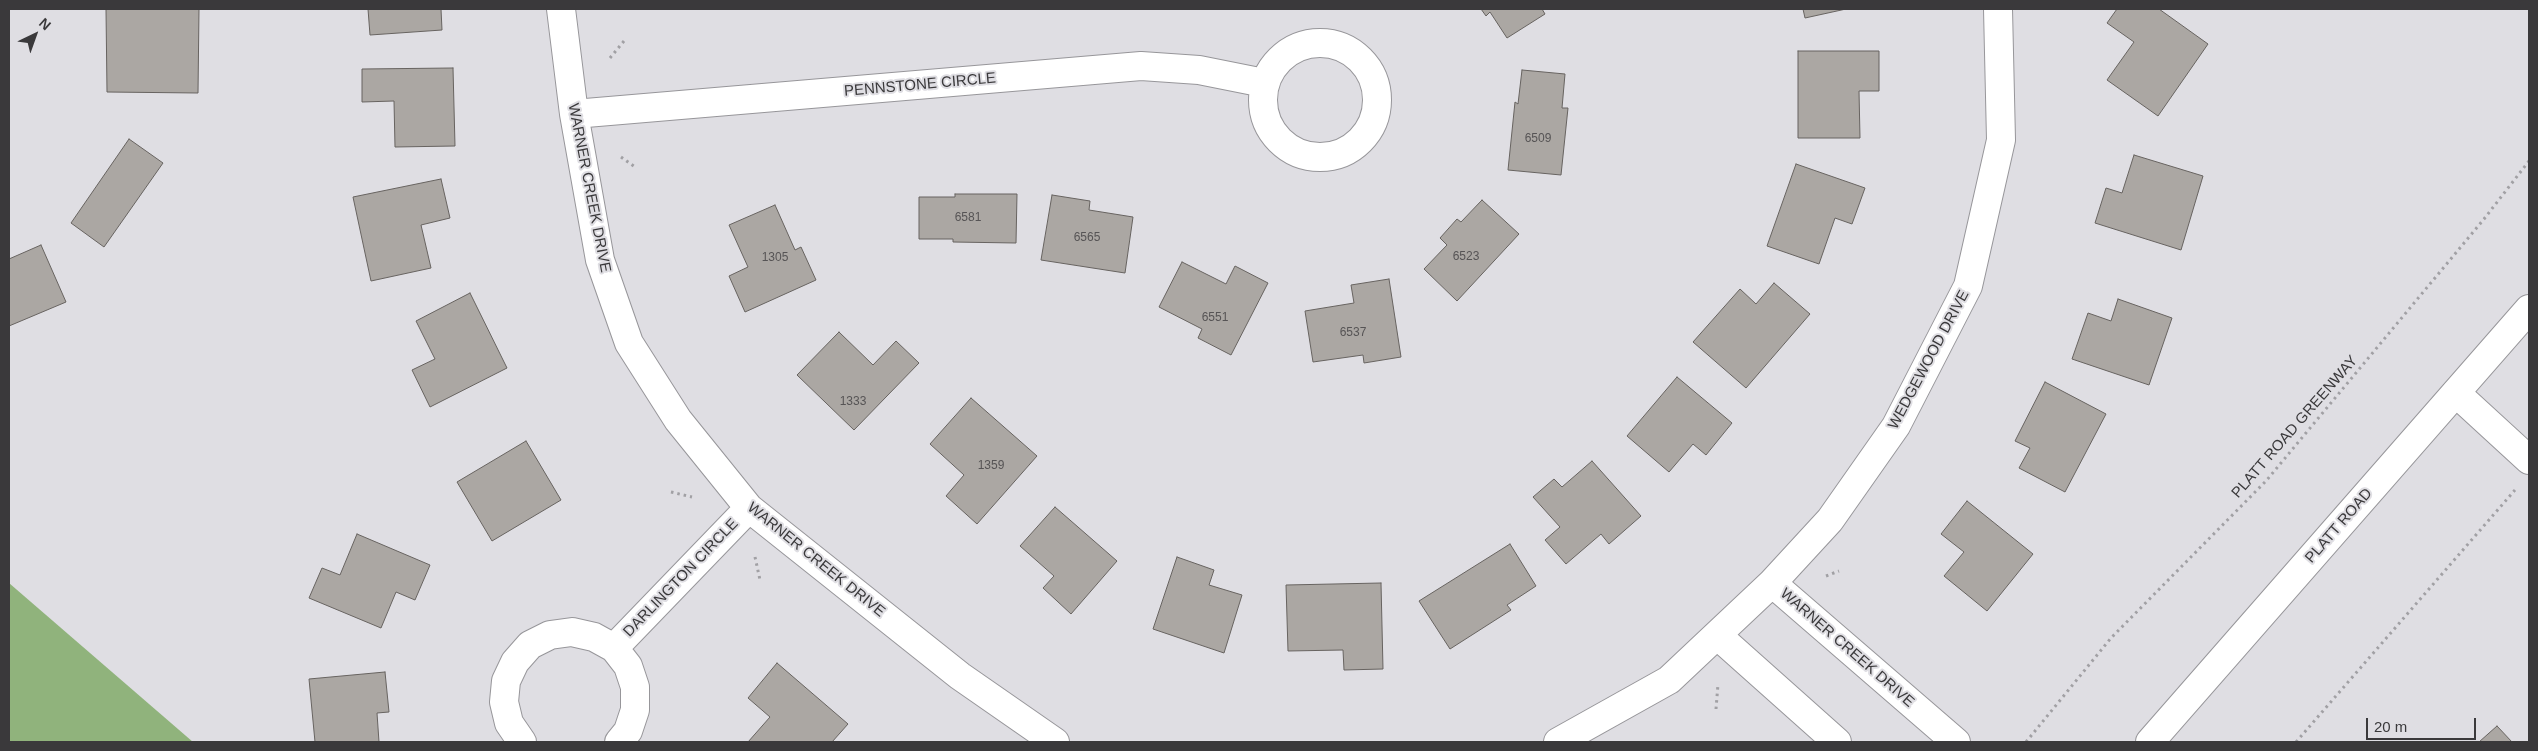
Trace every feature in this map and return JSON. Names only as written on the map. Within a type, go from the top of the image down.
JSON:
[{"type":"street","name":"WARNER CREEK DRIVE","points":[[561,9],[574,114],[600,260],[629,343],[678,420],[749,508],[960,676],[1055,742]]},
{"type":"street","name":"WEDGEWOOD DRIVE","points":[[1772,583],[1830,520],[1896,426],[1968,286],[2001,140],[1998,9]]},
{"type":"street","points":[[1314,42],[1336,44],[1356,54],[1370,72],[1377,93],[1375,116],[1365,135],[1348,150],[1326,157],[1304,155],[1284,145],[1269,127],[1263,106],[1264,83],[1275,64],[1292,49],[1314,42]]},
{"type":"street","name":"PENNSTONE CIRCLE","points":[[574,114],[1141,66],[1199,70],[1264,83]]},
{"type":"street","name":"PLATT ROAD","points":[[2150,742],[2529,309]]},
{"type":"street","points":[[2456,393],[2529,460]]},
{"type":"street","name":"DARLINGTON CIRCLE","points":[[614,648],[749,508]]},
{"type":"street","name":"WARNER CREEK DRIVE","points":[[1558,742],[1669,680],[1772,583],[1956,742]]},
{"type":"street","name":"DARLINGTON CIRCLE","points":[[522,742],[509,723],[504,702],[506,681],[512,668],[530,645],[550,635],[572,632],[594,637],[614,648],[628,666],[635,687],[635,710],[628,731],[619,742]]},
{"type":"street","points":[[1716,634],[1837,742]]},
{"type":"path","points":[[610,58],[624,41]]},
{"type":"path","points":[[621,157],[635,167]]},
{"type":"path","name":"PLATT ROAD GREENWAY","points":[[2026,742],[2111,638],[2266,481],[2484,219],[2529,161]]},
{"type":"path","points":[[2296,742],[2517,487]]},
{"type":"path","points":[[671,492],[692,497]]},
{"type":"path","points":[[755,556],[760,580]]},
{"type":"path","points":[[1826,576],[1839,571]]},
{"type":"path","points":[[1716,709],[1718,684]]},
{"type":"green space","points":[[9,583],[193,742],[9,742]]},
{"type":"building","points":[[106,9],[199,9],[198,93],[107,92]]},
{"type":"building","points":[[368,9],[441,9],[442,30],[370,35]]},
{"type":"building","points":[[1481,9],[1542,9],[1545,14],[1507,38],[1490,12],[1486,16]]},
{"type":"building","points":[[1803,9],[1846,9],[1805,18]]},
{"type":"building","points":[[2117,9],[2159,9],[2208,44],[2158,116],[2107,80],[2134,42],[2107,23]]},
{"type":"building","points":[[1798,51],[1879,51],[1879,91],[1859,91],[1860,138],[1798,138]]},
{"type":"building","points":[[453,68],[455,146],[395,147],[394,101],[362,102],[362,69]]},
{"type":"building","points":[[1522,70],[1565,74],[1562,108],[1568,108],[1561,175],[1508,170],[1515,102],[1518,104]]},
{"type":"building","points":[[129,139],[163,163],[104,247],[71,223]]},
{"type":"building","points":[[2134,155],[2203,176],[2181,250],[2095,223],[2106,188],[2122,193]]},
{"type":"building","points":[[1796,164],[1865,188],[1852,224],[1835,218],[1819,264],[1767,246]]},
{"type":"building","points":[[441,179],[450,218],[421,225],[431,268],[371,281],[353,197]]},
{"type":"building","points":[[955,194],[1017,194],[1016,243],[953,242],[953,239],[919,239],[919,197],[955,197]]},
{"type":"building","points":[[1052,195],[1090,201],[1089,210],[1133,217],[1125,273],[1041,260]]},
{"type":"building","points":[[1482,200],[1519,234],[1457,301],[1424,269],[1447,245],[1440,238],[1457,219],[1461,222]]},
{"type":"building","points":[[775,205],[795,250],[801,247],[816,280],[745,312],[729,276],[748,267],[729,225]]},
{"type":"building","points":[[41,245],[66,302],[9,326],[9,259]]},
{"type":"building","points":[[1182,262],[1226,284],[1235,266],[1268,283],[1231,355],[1198,338],[1202,329],[1159,307]]},
{"type":"building","points":[[1389,279],[1401,357],[1364,363],[1363,355],[1313,362],[1305,311],[1354,303],[1351,285]]},
{"type":"building","points":[[1774,283],[1810,314],[1746,388],[1693,342],[1740,289],[1756,304]]},
{"type":"building","points":[[470,293],[507,368],[430,407],[412,370],[435,359],[416,321]]},
{"type":"building","points":[[2118,299],[2172,318],[2149,385],[2072,359],[2088,313],[2111,321]]},
{"type":"building","points":[[839,332],[873,365],[896,341],[919,363],[854,430],[797,375]]},
{"type":"building","points":[[1677,377],[1732,423],[1706,455],[1693,444],[1669,472],[1627,436]]},
{"type":"building","points":[[2045,382],[2106,414],[2065,492],[2019,468],[2030,448],[2015,441]]},
{"type":"building","points":[[971,398],[1037,456],[977,524],[946,496],[964,475],[930,444]]},
{"type":"building","points":[[526,441],[561,500],[492,541],[457,482]]},
{"type":"building","points":[[1592,461],[1641,516],[1609,544],[1601,534],[1566,564],[1545,540],[1560,527],[1533,497],[1554,479],[1562,487]]},
{"type":"building","points":[[1967,501],[2033,554],[1987,611],[1944,576],[1964,552],[1941,534]]},
{"type":"building","points":[[1055,507],[1117,561],[1071,614],[1043,588],[1054,576],[1020,546]]},
{"type":"building","points":[[357,534],[430,565],[415,600],[396,592],[381,628],[309,598],[322,568],[340,575]]},
{"type":"building","points":[[1510,544],[1536,586],[1507,605],[1511,610],[1450,649],[1419,601]]},
{"type":"building","points":[[1177,557],[1214,570],[1209,585],[1242,595],[1224,653],[1153,629]]},
{"type":"building","points":[[1381,583],[1383,669],[1344,670],[1343,650],[1288,651],[1286,585]]},
{"type":"building","points":[[777,663],[848,724],[832,742],[748,742],[770,717],[748,698]]},
{"type":"building","points":[[385,672],[389,712],[377,713],[379,742],[315,742],[309,679]]},
{"type":"building","points":[[2497,726],[2512,742],[2479,742]]}]
